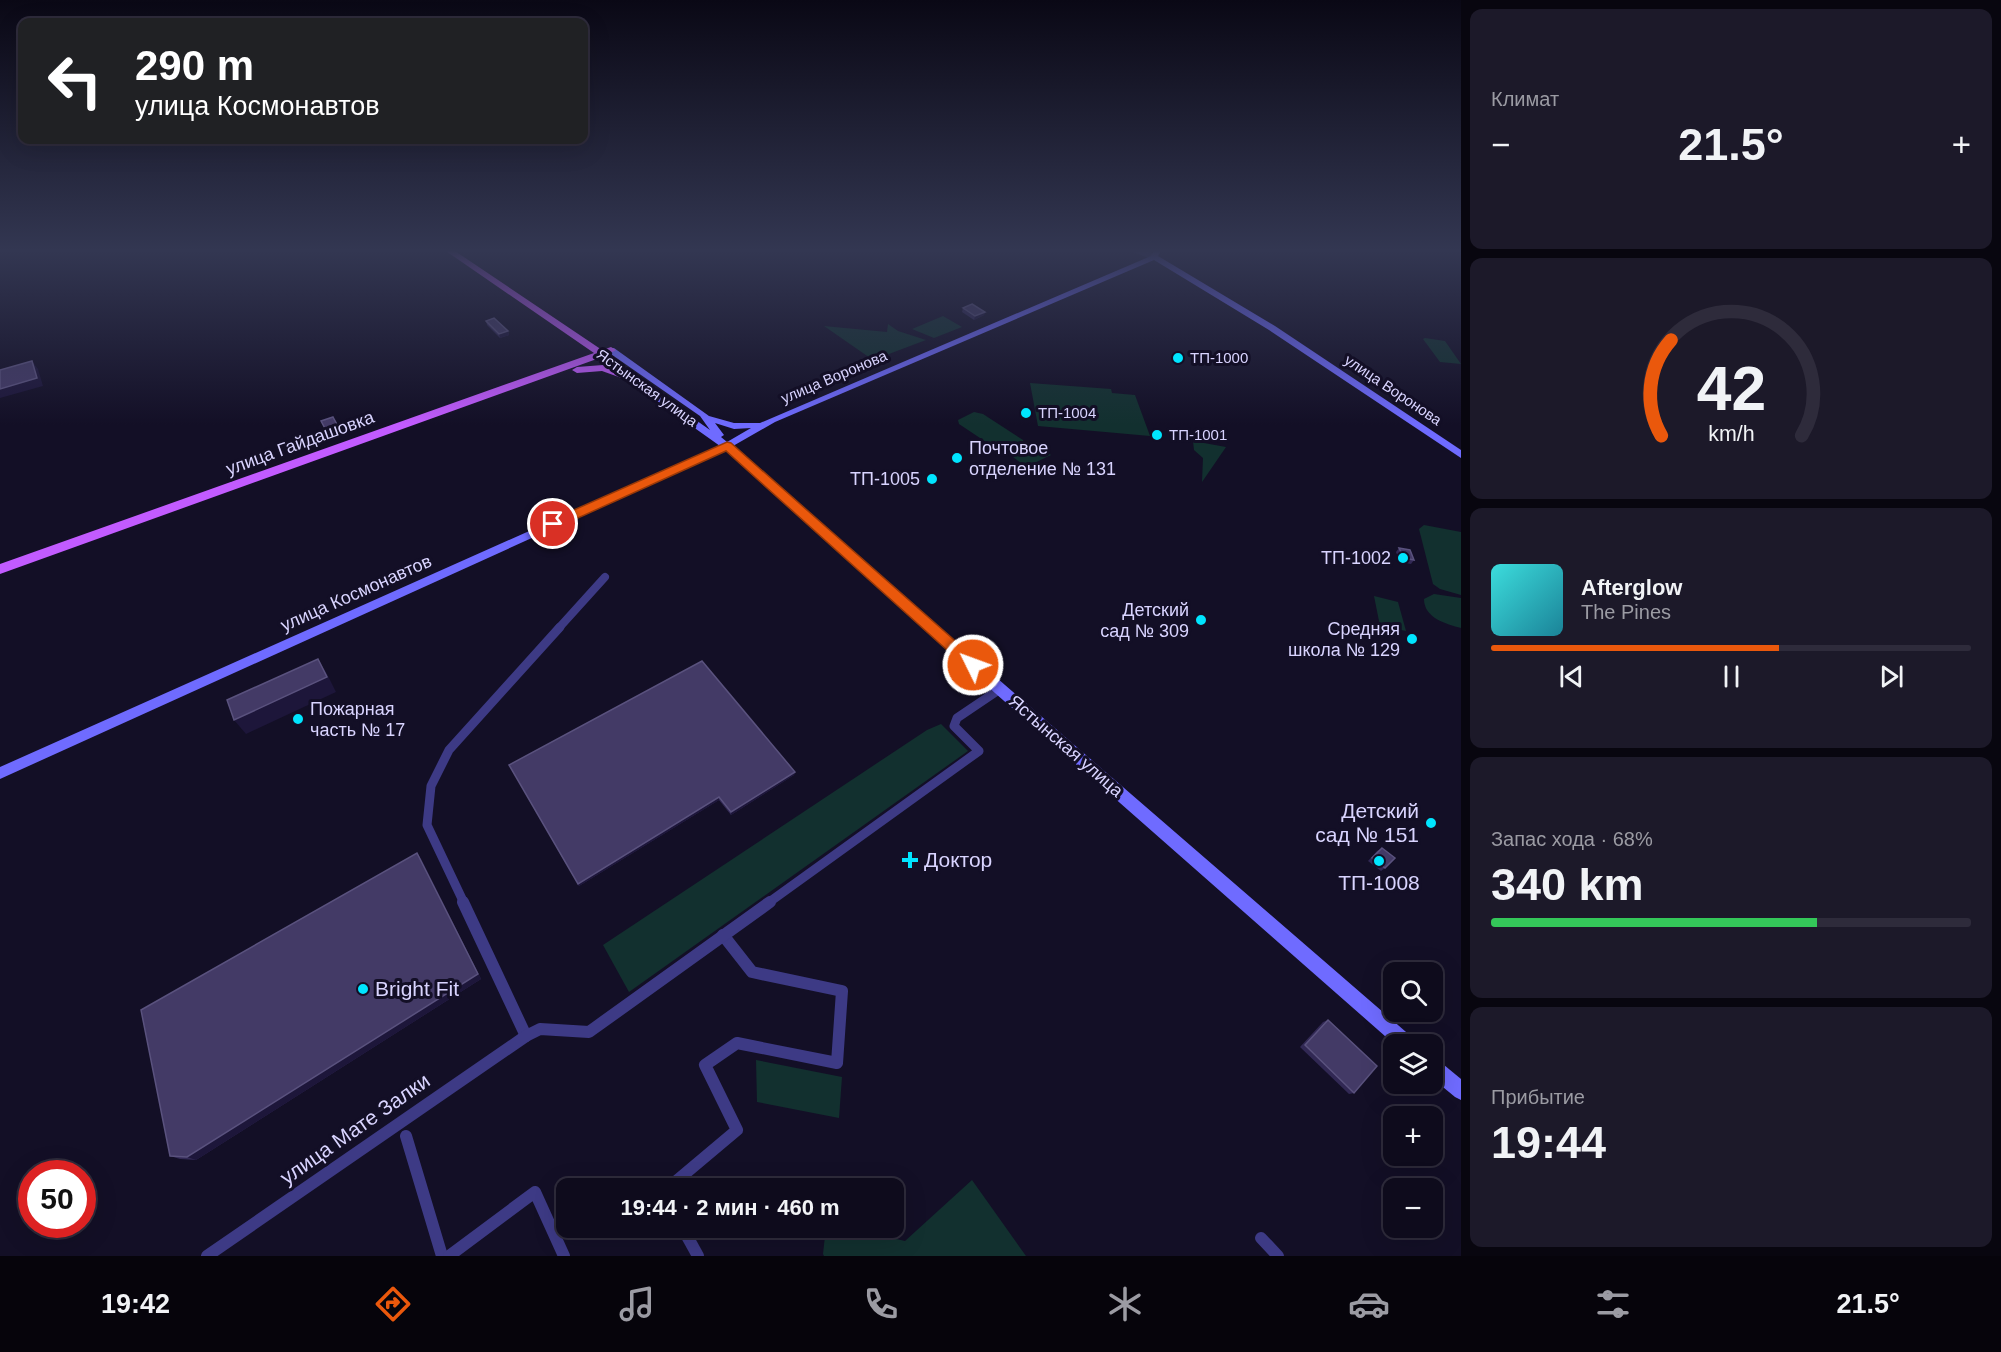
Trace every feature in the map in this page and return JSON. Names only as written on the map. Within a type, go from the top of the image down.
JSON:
[{"type":"main road","name":"Ястынская улица","points":[[533,308],[607,352],[630,378],[727,446],[1000,689],[1396,1034]]},
{"type":"main road","name":"Ястынская улица","points":[[543,308],[707,418],[727,446]]},
{"type":"main road","name":"улица Воронова","points":[[727,446],[741,435],[772,420],[1030,308]]},
{"type":"main road","name":"улица Воронова","points":[[1240,308],[1461,455]]},
{"type":"main road","points":[[543,376],[577,352],[578,345],[557,324]]},
{"type":"main road","name":"улица Гайдашовка","points":[[0,569],[607,352]]},
{"type":"main road","points":[[543,376],[595,367],[630,378]]},
{"type":"main road","points":[[707,418],[741,426],[772,420]]},
{"type":"main road","name":"улица Космонавтов","points":[[0,773],[727,446]]},
{"type":"main road","points":[[1443,1075],[1461,1091]]},
{"type":"street","points":[[605,578],[449,750],[432,777],[426,803],[427,825],[526,1036],[540,1029],[589,1032],[979,751],[954,726],[957,718],[1000,689]]},
{"type":"street","points":[[680,1178],[737,1130],[705,1065],[737,1043],[837,1063],[842,991],[752,972],[723,935]]},
{"type":"street","name":"улица Мате Залки","points":[[207,1256],[526,1036]]},
{"type":"street","points":[[406,1136],[442,1256]]},
{"type":"street","points":[[449,1256],[535,1191],[564,1256]]},
{"type":"street","points":[[688,1238],[698,1256]]},
{"type":"street","points":[[1261,1238],[1278,1256]]},
{"type":"green space","points":[[943,316],[962,327],[934,338],[912,329]]},
{"type":"green space","points":[[888,324],[898,331],[926,340],[873,360],[824,326],[887,332]]},
{"type":"green space","points":[[1423,339],[1445,341],[1461,364],[1440,362]]},
{"type":"green space","points":[[1030,383],[1111,389],[1112,393],[1135,395],[1150,436],[1038,426]]},
{"type":"green space","points":[[974,412],[983,414],[1023,440],[1025,446],[1011,454],[1004,454],[959,424],[958,420]]},
{"type":"green space","points":[[1193,441],[1226,447],[1202,482],[1203,458],[1194,450]]},
{"type":"green space","points":[[1037,446],[1051,455],[1026,467],[1013,457]]},
{"type":"green space","points":[[1424,525],[1461,532],[1461,595],[1440,589],[1433,584],[1419,529]]},
{"type":"green space","points":[[1434,594],[1461,598],[1461,628],[1437,619],[1428,611],[1424,599]]},
{"type":"green space","points":[[1374,596],[1398,602],[1406,631],[1380,626]]},
{"type":"green space","points":[[941,724],[968,751],[629,992],[603,945],[927,730]]},
{"type":"green space","points":[[756,1060],[842,1077],[839,1118],[757,1102]]},
{"type":"green space","points":[[972,1180],[1026,1256],[824,1256],[823,1254],[825,1238],[892,1238],[905,1241]]},
{"type":"building","points":[[963,308],[978,308],[985,312],[975,316]]},
{"type":"building","points":[[494,318],[508,331],[499,334],[486,321]]},
{"type":"building","points":[[32,361],[37,378],[0,389],[0,370]]},
{"type":"building","points":[[333,417],[339,428],[327,432],[321,421]]},
{"type":"building","points":[[1399,548],[1410,550],[1414,560],[1404,558]]},
{"type":"building","points":[[318,659],[327,677],[234,720],[227,700]]},
{"type":"building","points":[[702,661],[795,772],[731,812],[719,797],[578,884],[509,765]]},
{"type":"building","points":[[1382,848],[1395,858],[1385,868],[1372,858]]},
{"type":"building","points":[[417,853],[478,974],[187,1157],[170,1156],[141,1010]]},
{"type":"building","points":[[1328,1020],[1377,1066],[1354,1093],[1305,1045]]},
{"type":"place","name":"ТП-1000","points":[[1178,358]]},
{"type":"place","name":"ТП-1004","points":[[1026,413]]},
{"type":"place","name":"ТП-1001","points":[[1157,435]]},
{"type":"place","name":"Почтовое отделение № 131","points":[[957,458]]},
{"type":"place","name":"ТП-1005","points":[[932,479]]},
{"type":"place","name":"ТП-1002","points":[[1403,558]]},
{"type":"place","name":"Детский сад № 309","points":[[1201,620]]},
{"type":"place","name":"Средняя школа № 129","points":[[1412,639]]},
{"type":"place","name":"Пожарная часть № 17","points":[[298,719]]},
{"type":"place","name":"Детский сад № 151","points":[[1431,823]]},
{"type":"place","name":"Доктор","points":[[910,860]]},
{"type":"place","name":"ТП-1008","points":[[1379,861]]},
{"type":"place","name":"Bright Fit","points":[[363,989]]},
{"type":"route","points":[[553,524],[727,446],[973,665]]}]
